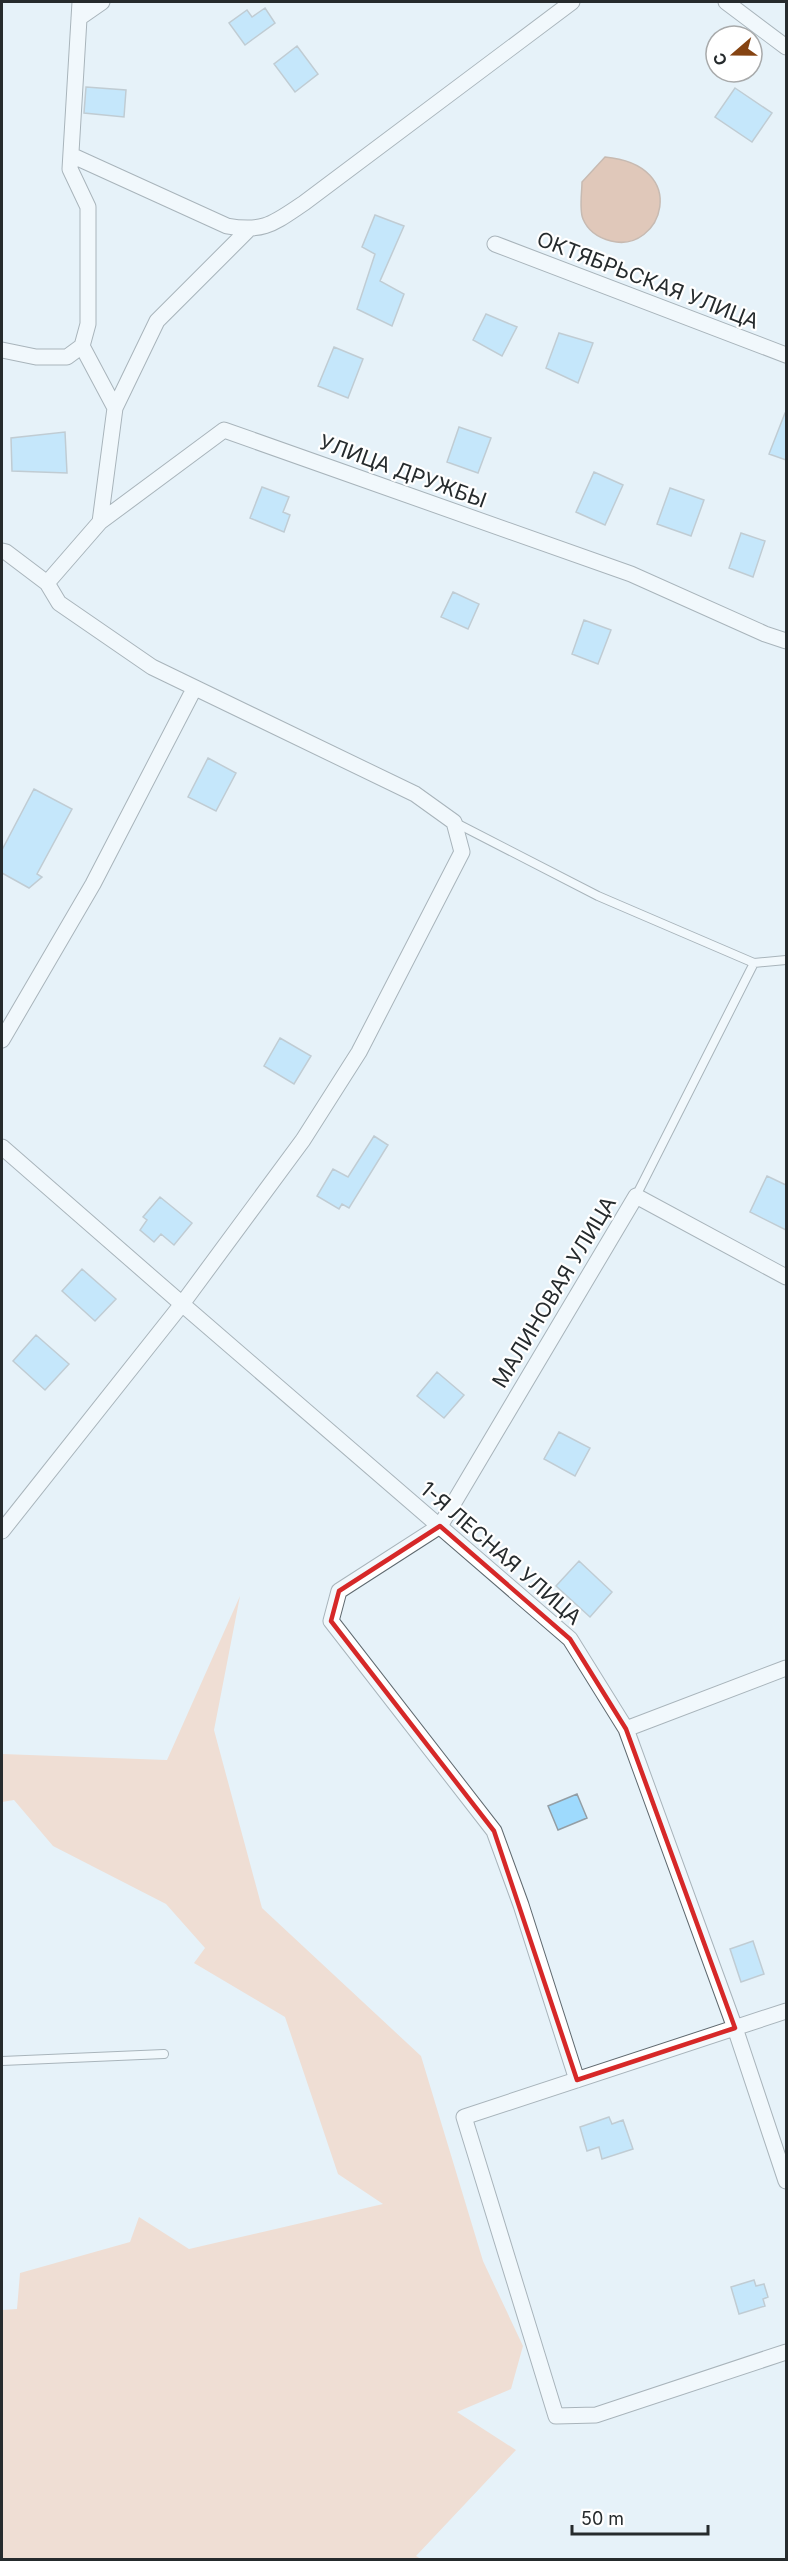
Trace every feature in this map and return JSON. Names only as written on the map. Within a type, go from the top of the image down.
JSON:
[{"type":"street","points":[[2,350],[36,357],[67,357],[82,346],[88,324],[88,207],[70,169],[80,2]]},
{"type":"street","points":[[79,18],[102,2]]},
{"type":"street","points":[[71,155],[227,225],[248,230],[272,225],[572,2]]},
{"type":"street","points":[[726,2],[786,47]]},
{"type":"street","points":[[100,522],[116,408],[157,321],[248,230]]},
{"type":"street","name":"ОКТЯБРЬСКАЯ УЛИЦА","points":[[495,244],[786,355]]},
{"type":"street","points":[[82,346],[116,408]]},
{"type":"street","name":"УЛИЦА ДРУЖБЫ","points":[[47,583],[100,522],[224,429],[631,574],[765,634],[786,641]]},
{"type":"street","points":[[2,551],[47,583],[59,603],[152,667],[415,794],[454,822],[462,852],[359,1052],[303,1140],[182,1304],[2,1531]]},
{"type":"street","points":[[2,1040],[93,885],[194,689]]},
{"type":"street","name":"1-Я ЛЕСНАЯ УЛИЦА","points":[[2,1147],[570,1638],[626,1729],[735,2028],[786,2181]]},
{"type":"street","name":"МАЛИНОВАЯ УЛИЦА","points":[[440,1526],[636,1196],[786,1276]]},
{"type":"street","points":[[440,1526],[339,1591],[331,1621],[494,1831],[522,1905],[577,2080]]},
{"type":"street","points":[[626,1729],[786,1668]]},
{"type":"street","points":[[786,2011],[464,2117],[556,2416],[597,2415],[786,2352]]},
{"type":"lane","points":[[454,822],[598,896],[754,963],[786,960]]},
{"type":"lane","points":[[636,1196],[754,963]]},
{"type":"lane","points":[[2,2061],[164,2054]]},
{"type":"highlighted area","points":[[440,1526],[570,1639],[626,1729],[735,2028],[577,2080],[494,1831],[331,1621],[339,1591]]},
{"type":"shaded area","points":[[605,157],[632,163],[650,175],[659,191],[660,207],[654,222],[644,234],[629,241],[611,241],[598,236],[588,227],[582,215],[582,182]]},
{"type":"shaded area","points":[[240,1596],[214,1730],[262,1908],[421,2056],[483,2261],[523,2346],[511,2389],[457,2412],[516,2450],[416,2556],[421,2559],[2,2559],[2,2310],[17,2309],[20,2273],[130,2242],[139,2217],[189,2249],[383,2204],[338,2174],[285,2017],[194,1963],[205,1948],[166,1904],[53,1846],[14,1800],[2,1802],[2,1754],[167,1760]]},
{"type":"building","points":[[265,8],[275,23],[245,45],[229,23],[247,10],[252,17]]},
{"type":"building","points":[[297,46],[318,74],[295,92],[274,64]]},
{"type":"building","points":[[86,87],[126,90],[124,117],[84,113]]},
{"type":"building","points":[[735,88],[772,113],[752,142],[715,117]]},
{"type":"building","points":[[375,215],[404,226],[380,281],[404,294],[392,326],[357,309],[375,254],[362,247]]},
{"type":"building","points":[[486,314],[517,327],[502,356],[473,340]]},
{"type":"building","points":[[559,333],[593,343],[578,383],[546,368]]},
{"type":"building","points":[[334,347],[363,359],[348,398],[318,386]]},
{"type":"building","points":[[786,413],[786,460],[769,454]]},
{"type":"building","points":[[459,427],[491,438],[478,473],[447,462]]},
{"type":"building","points":[[65,432],[67,473],[12,471],[11,438]]},
{"type":"building","points":[[594,472],[623,485],[605,525],[576,512]]},
{"type":"building","points":[[262,487],[289,497],[283,512],[290,515],[284,532],[250,518]]},
{"type":"building","points":[[670,488],[704,500],[691,536],[657,524]]},
{"type":"building","points":[[741,533],[765,541],[753,577],[729,568]]},
{"type":"building","points":[[453,592],[479,604],[468,629],[441,617]]},
{"type":"building","points":[[584,620],[611,630],[598,664],[572,654]]},
{"type":"building","points":[[208,758],[236,773],[216,811],[188,797]]},
{"type":"building","points":[[34,789],[72,809],[37,874],[42,877],[29,888],[2,873],[2,850]]},
{"type":"building","points":[[280,1038],[311,1056],[294,1084],[264,1066]]},
{"type":"building","points":[[374,1136],[388,1145],[349,1208],[342,1204],[339,1209],[317,1196],[333,1169],[348,1177]]},
{"type":"building","points":[[767,1176],[786,1185],[786,1230],[750,1212]]},
{"type":"building","points":[[160,1197],[192,1223],[174,1245],[161,1234],[154,1242],[140,1230],[147,1220],[143,1217]]},
{"type":"building","points":[[82,1269],[116,1299],[95,1321],[62,1291]]},
{"type":"building","points":[[36,1335],[69,1364],[45,1390],[13,1361]]},
{"type":"building","points":[[437,1372],[464,1395],[444,1418],[417,1396]]},
{"type":"building","points":[[559,1432],[590,1448],[575,1476],[544,1459]]},
{"type":"building","points":[[579,1561],[612,1592],[590,1617],[556,1586]]},
{"type":"building","points":[[577,1794],[587,1818],[558,1830],[548,1806]]},
{"type":"building","points":[[753,1941],[764,1974],[741,1982],[730,1949]]},
{"type":"building","points":[[609,2117],[612,2124],[623,2120],[633,2149],[602,2159],[599,2147],[587,2151],[580,2127]]},
{"type":"building","points":[[754,2280],[756,2286],[764,2284],[768,2297],[763,2299],[765,2306],[739,2314],[731,2287]]}]
